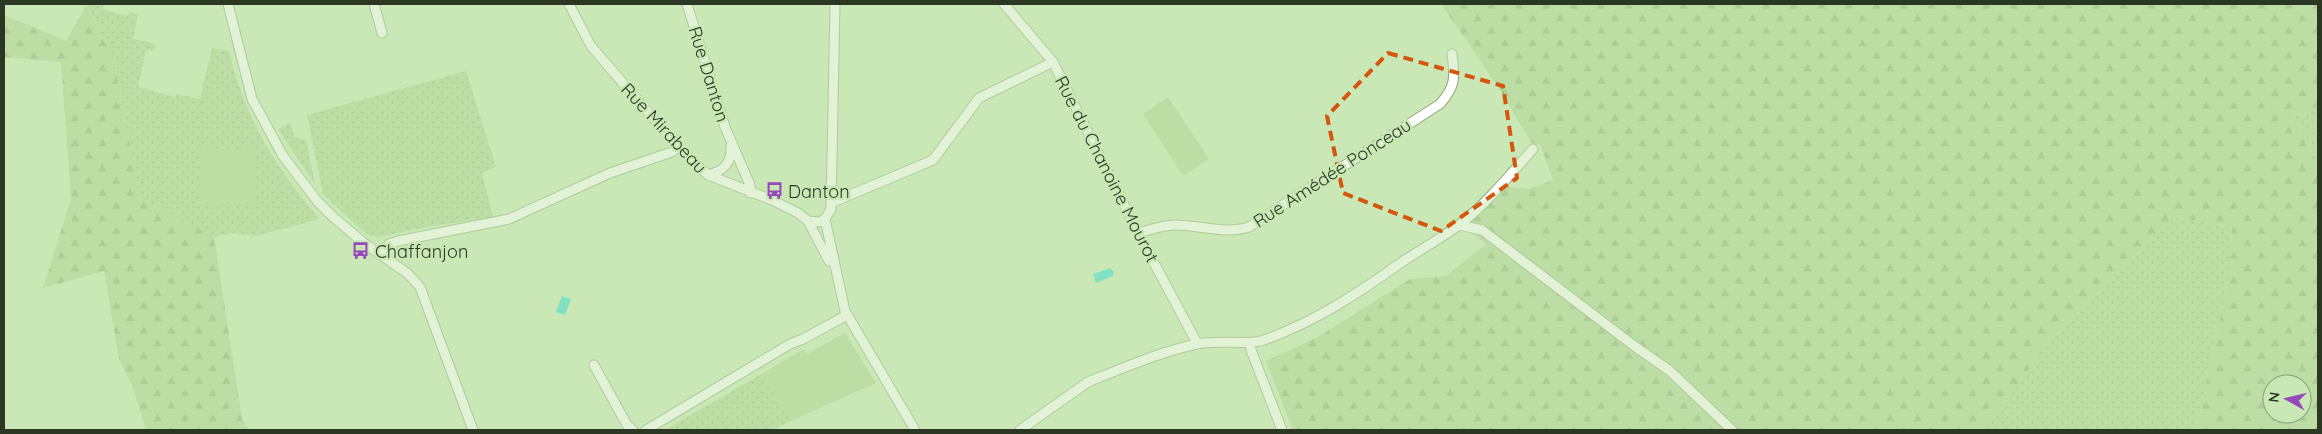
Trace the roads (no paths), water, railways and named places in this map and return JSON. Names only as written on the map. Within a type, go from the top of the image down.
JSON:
[{"type":"street","points":[[228,4],[252,99],[283,156],[318,202],[364,244],[407,273],[420,287],[472,430]]},
{"type":"street","points":[[374,4],[382,33]]},
{"type":"street","name":"Rue Mirabeau","points":[[569,4],[591,46],[678,147],[708,175],[789,209],[808,221],[822,220]]},
{"type":"street","name":"Rue Danton","points":[[687,4],[731,144],[750,185],[750,193]]},
{"type":"street","points":[[835,4],[831,209],[822,220],[847,315],[915,430]]},
{"type":"street","name":"Rue du Chanoine Mourot","points":[[1004,4],[1054,62],[1138,233],[1197,344]]},
{"type":"street","name":"Rue Amédée Ponceau","points":[[1138,233],[1170,225],[1223,230],[1237,230],[1249,227],[1440,104],[1449,94],[1454,82],[1452,54]]},
{"type":"street","points":[[831,203],[933,160],[979,98],[1054,62]]},
{"type":"street","name":"Rue Danton","points":[[708,175],[717,173],[726,167],[730,161],[731,144]]},
{"type":"street","points":[[381,255],[389,244],[398,241],[509,219],[610,173],[672,152],[678,147]]},
{"type":"street","points":[[1020,430],[1088,382],[1140,362],[1197,344],[1232,340],[1250,343],[1262,340],[1311,320],[1344,302],[1459,224],[1533,149]]},
{"type":"street","points":[[808,221],[825,250],[837,278]]},
{"type":"street","points":[[1459,224],[1482,230],[1633,346],[1670,371],[1732,430]]},
{"type":"street","points":[[646,430],[790,344],[847,315]]},
{"type":"street","points":[[1250,343],[1282,430]]},
{"type":"street","points":[[594,365],[627,425],[633,430]]},
{"type":"water","points":[[1110,268],[1114,272],[1113,276],[1096,283],[1093,274]]},
{"type":"water","points":[[562,296],[571,299],[565,315],[556,312]]},
{"type":"place","name":"Danton","points":[[774,191]]},
{"type":"place","name":"Chaffanjon","points":[[361,251]]}]
